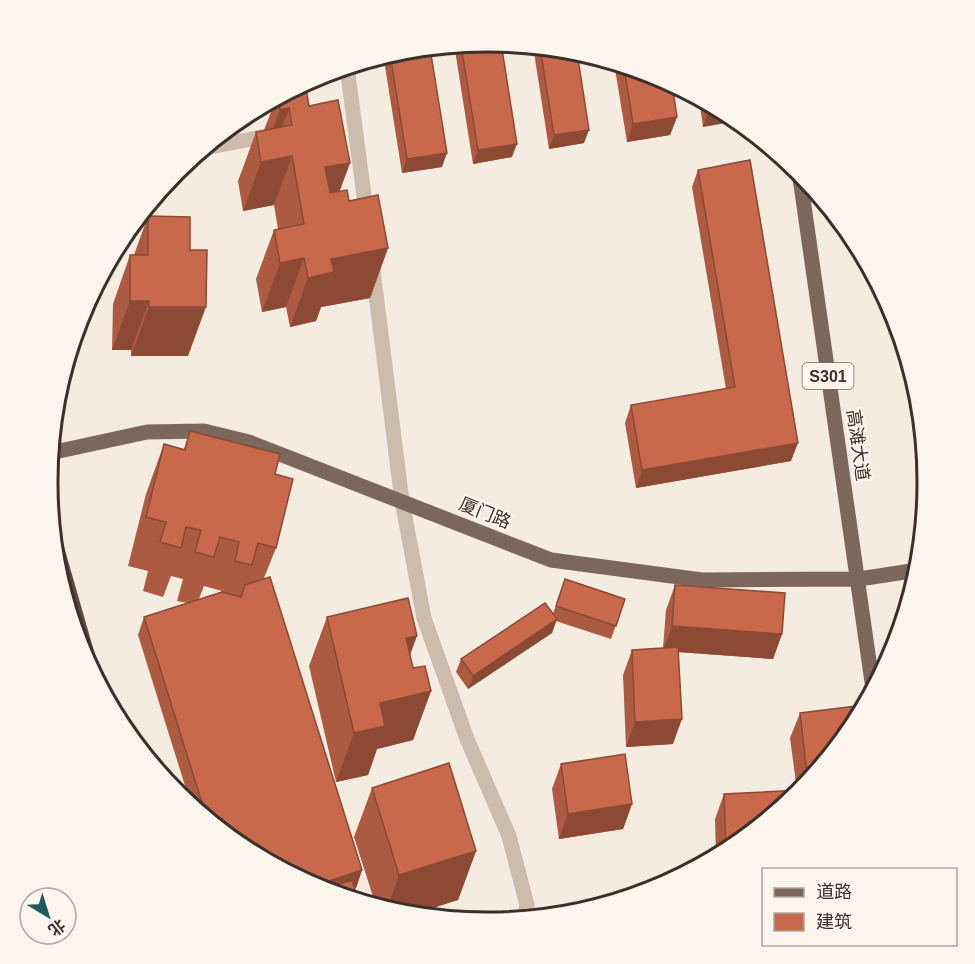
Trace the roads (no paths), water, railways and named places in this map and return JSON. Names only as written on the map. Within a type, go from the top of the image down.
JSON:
[{"type":"main road","name":"高滩大道","points":[[802,190],[871,675]]},
{"type":"main road","name":"厦门路","points":[[59,451],[147,432],[204,431],[249,442],[551,560],[702,580],[859,579],[908,572]]},
{"type":"street","points":[[348,75],[348,120],[369,240],[402,501],[424,618],[467,739],[509,836],[527,905],[526,910]]},
{"type":"street","points":[[222,144],[285,132]]}]
